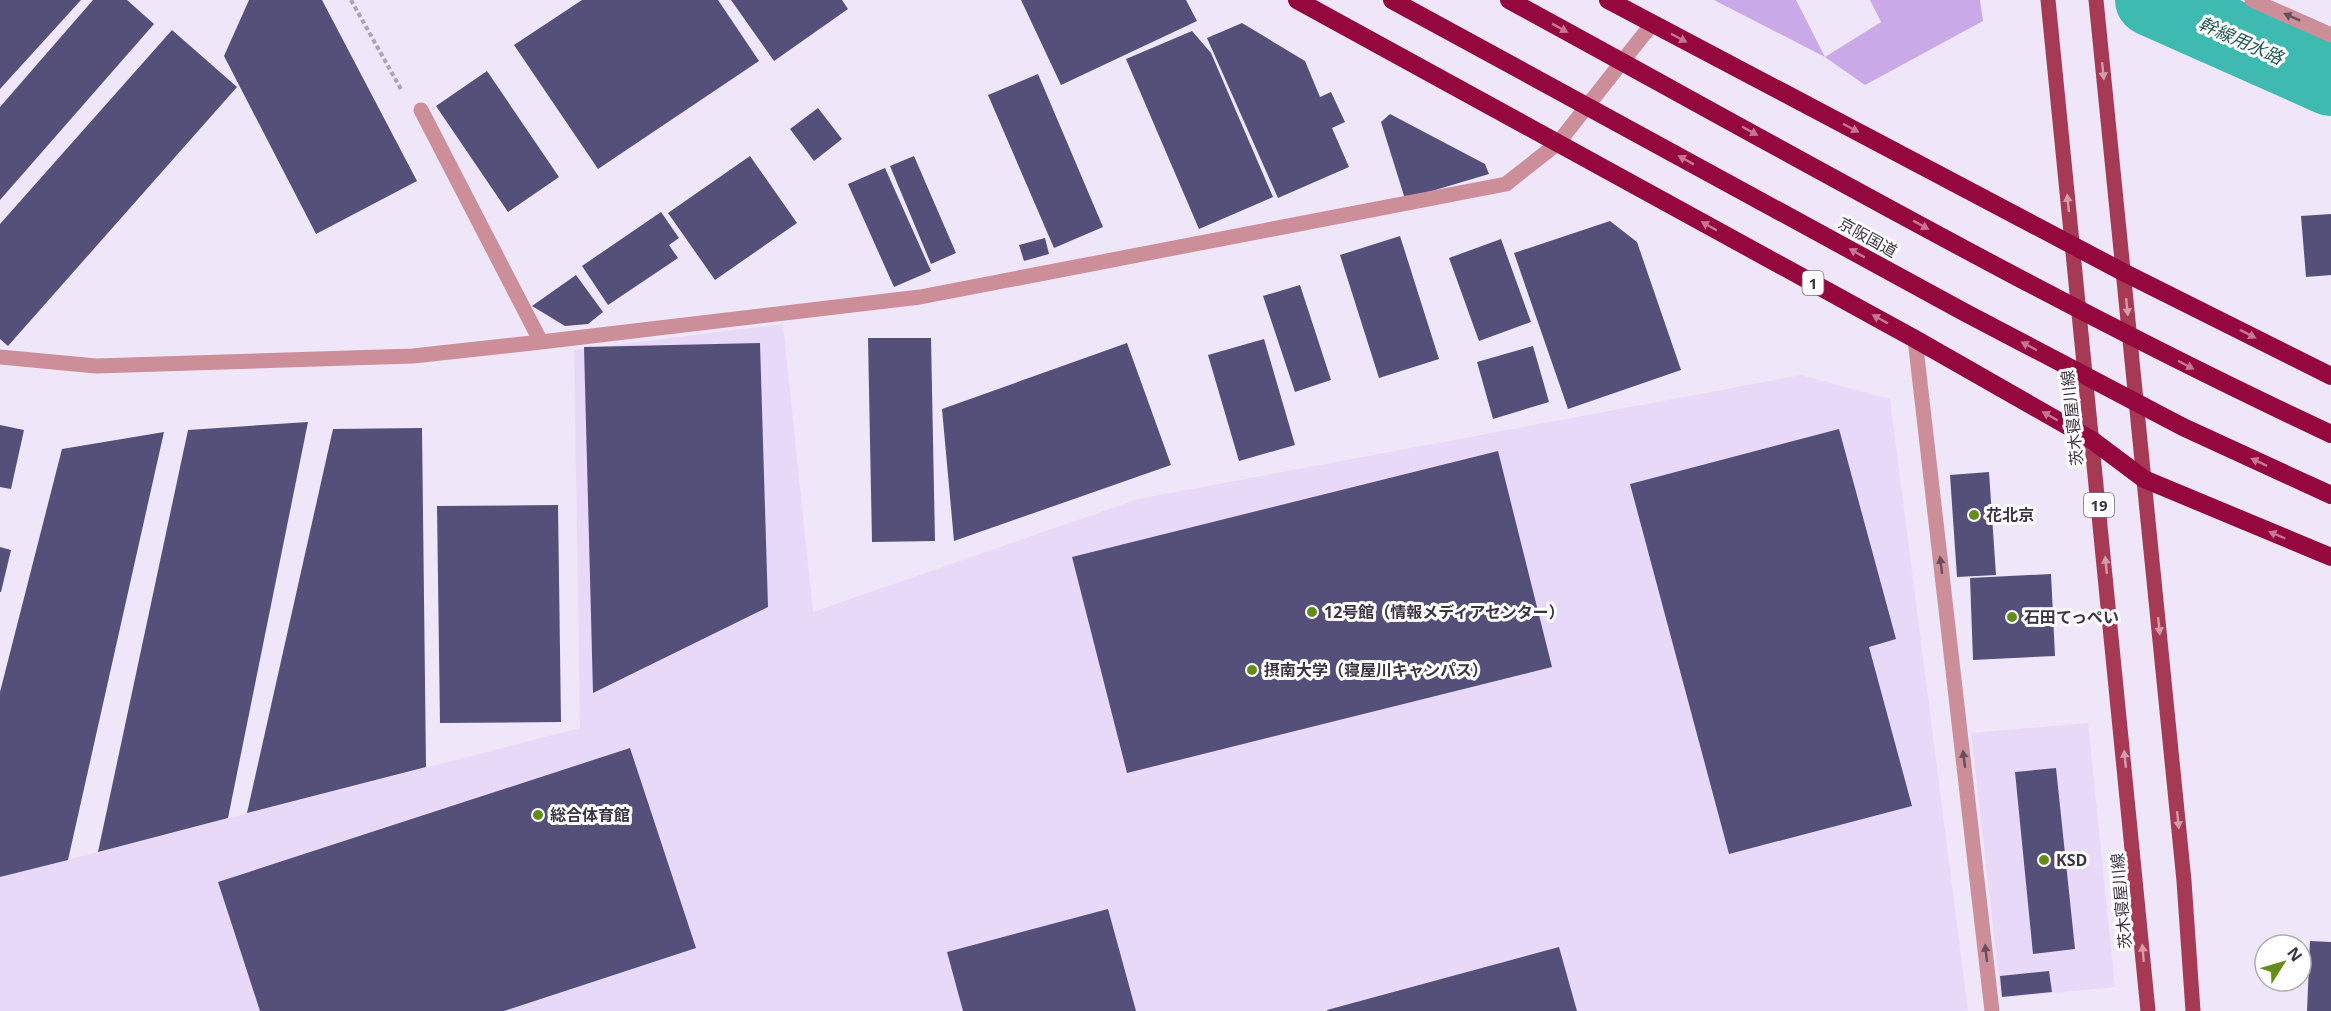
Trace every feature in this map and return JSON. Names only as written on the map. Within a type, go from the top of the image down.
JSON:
[{"type":"highway","name":"1","points":[[1297,0],[1916,339],[2092,440],[2144,479],[2331,557]]},
{"type":"highway","name":"京阪国道","points":[[1392,0],[1975,317],[2183,427],[2331,495]]},
{"type":"highway","points":[[1509,0],[1992,263],[2216,380],[2331,434]]},
{"type":"highway","points":[[1608,0],[2123,272],[2331,376]]},
{"type":"main road","name":"茨木寝屋川線","points":[[2048,0],[2148,1011]]},
{"type":"main road","points":[[2097,6],[2184,881],[2193,1011]]},
{"type":"street","points":[[2252,0],[2331,35]]},
{"type":"street","points":[[0,357],[96,366],[412,356],[541,342],[920,297],[1506,184],[1558,143],[1652,24]]},
{"type":"street","points":[[421,110],[541,342]]},
{"type":"street","points":[[1916,339],[1992,1011]]},
{"type":"path","points":[[351,0],[402,91],[421,110]]},
{"type":"shaded area","points":[[1714,0],[1796,0],[1825,57]]},
{"type":"shaded area","points":[[1870,0],[1980,0],[1983,21],[1865,85],[1825,57],[1881,22]]},
{"type":"shaded area","name":"摂南大学（寝屋川キャンパス）","points":[[783,324],[813,612],[1138,499],[1801,375],[1890,399],[1968,1011],[0,1011],[0,877],[580,728],[574,350]]},
{"type":"shaded area","name":"KSD","points":[[2088,723],[2115,987],[2001,998],[1971,733]]},
{"type":"building","points":[[0,0],[81,0],[0,89]]},
{"type":"building","points":[[93,0],[127,0],[154,24],[0,200],[0,107]]},
{"type":"building","points":[[249,0],[322,0],[417,181],[316,234],[224,56]]},
{"type":"building","points":[[582,0],[718,0],[759,61],[598,169],[514,45]]},
{"type":"building","points":[[731,0],[842,0],[848,9],[774,61]]},
{"type":"building","points":[[1021,0],[1186,0],[1197,21],[1061,85]]},
{"type":"building","points":[[1242,23],[1305,61],[1320,97],[1331,92],[1345,122],[1332,128],[1349,167],[1278,198],[1207,38]]},
{"type":"building","points":[[172,30],[237,87],[8,346],[0,339],[0,224]]},
{"type":"building","points":[[1192,31],[1211,53],[1273,197],[1199,229],[1126,59]]},
{"type":"building","points":[[487,71],[559,177],[508,212],[436,106]]},
{"type":"building","points":[[1038,74],[1103,227],[1054,248],[988,95]]},
{"type":"building","points":[[818,108],[842,139],[814,161],[790,129]]},
{"type":"building","points":[[1390,114],[1485,164],[1489,174],[1405,199],[1381,122]]},
{"type":"building","points":[[750,156],[797,223],[715,280],[668,213]]},
{"type":"building","points":[[914,156],[956,253],[931,264],[890,166]]},
{"type":"building","points":[[885,168],[931,271],[894,287],[848,184]]},
{"type":"building","points":[[661,212],[679,238],[669,245],[678,258],[608,305],[582,266]]},
{"type":"building","points":[[2331,214],[2331,275],[2306,277],[2301,216]]},
{"type":"building","points":[[1610,221],[1637,242],[1681,370],[1568,409],[1514,253]]},
{"type":"building","points":[[1400,236],[1439,359],[1379,378],[1340,255]]},
{"type":"building","points":[[1045,238],[1049,254],[1024,261],[1019,245]]},
{"type":"building","points":[[1501,239],[1531,322],[1479,341],[1449,258]]},
{"type":"building","points":[[576,275],[603,312],[588,324],[565,326],[532,306]]},
{"type":"building","points":[[1300,285],[1331,380],[1295,392],[1263,296]]},
{"type":"building","points":[[868,338],[931,338],[935,541],[872,542]]},
{"type":"building","points":[[1264,339],[1295,445],[1239,461],[1208,355]]},
{"type":"building","points":[[760,343],[768,607],[593,693],[584,347]]},
{"type":"building","points":[[1127,343],[1171,465],[954,541],[942,409]]},
{"type":"building","points":[[1533,346],[1549,402],[1493,419],[1477,362]]},
{"type":"building","points":[[308,422],[228,818],[98,852],[188,430]]},
{"type":"building","points":[[0,425],[24,430],[11,489],[0,487]]},
{"type":"building","points":[[422,428],[426,767],[247,813],[333,429]]},
{"type":"building","points":[[1839,429],[1896,639],[1869,647],[1912,806],[1729,854],[1630,484]]},
{"type":"building","points":[[164,432],[68,860],[0,877],[0,692],[62,449]]},
{"type":"building","name":"12号館（情報メディアセンター）","points":[[1498,451],[1552,667],[1127,773],[1072,557]]},
{"type":"building","points":[[1989,472],[1996,575],[1957,577],[1950,475]]},
{"type":"building","points":[[558,505],[561,722],[440,723],[437,506]]},
{"type":"building","points":[[0,547],[11,550],[1,592],[0,592]]},
{"type":"building","points":[[2051,574],[2055,656],[1973,660],[1970,578]]},
{"type":"building","name":"総合体育館","points":[[630,748],[696,948],[504,1011],[260,1011],[218,882]]},
{"type":"building","points":[[2056,768],[2075,949],[2033,954],[2015,772]]},
{"type":"building","points":[[1108,909],[1136,1011],[963,1011],[947,952]]},
{"type":"building","points":[[2313,941],[2331,942],[2331,1011],[2307,1011],[2308,993],[2313,993]]},
{"type":"building","points":[[1559,947],[1577,1011],[1327,1011],[1327,1010]]},
{"type":"building","points":[[2049,971],[2052,992],[2002,997],[2000,976]]},
{"type":"waterway","name":"幹線用水路","points":[[2151,0],[2331,80]]},
{"type":"place","name":"花北京","points":[[1974,515]]},
{"type":"place","name":"12号館（情報メディアセンター）","points":[[1312,612]]},
{"type":"place","name":"石田てっぺい","points":[[2012,617]]},
{"type":"place","name":"摂南大学（寝屋川キャンパス）","points":[[1252,670]]},
{"type":"place","name":"総合体育館","points":[[538,815]]},
{"type":"place","name":"KSD","points":[[2044,860]]}]
